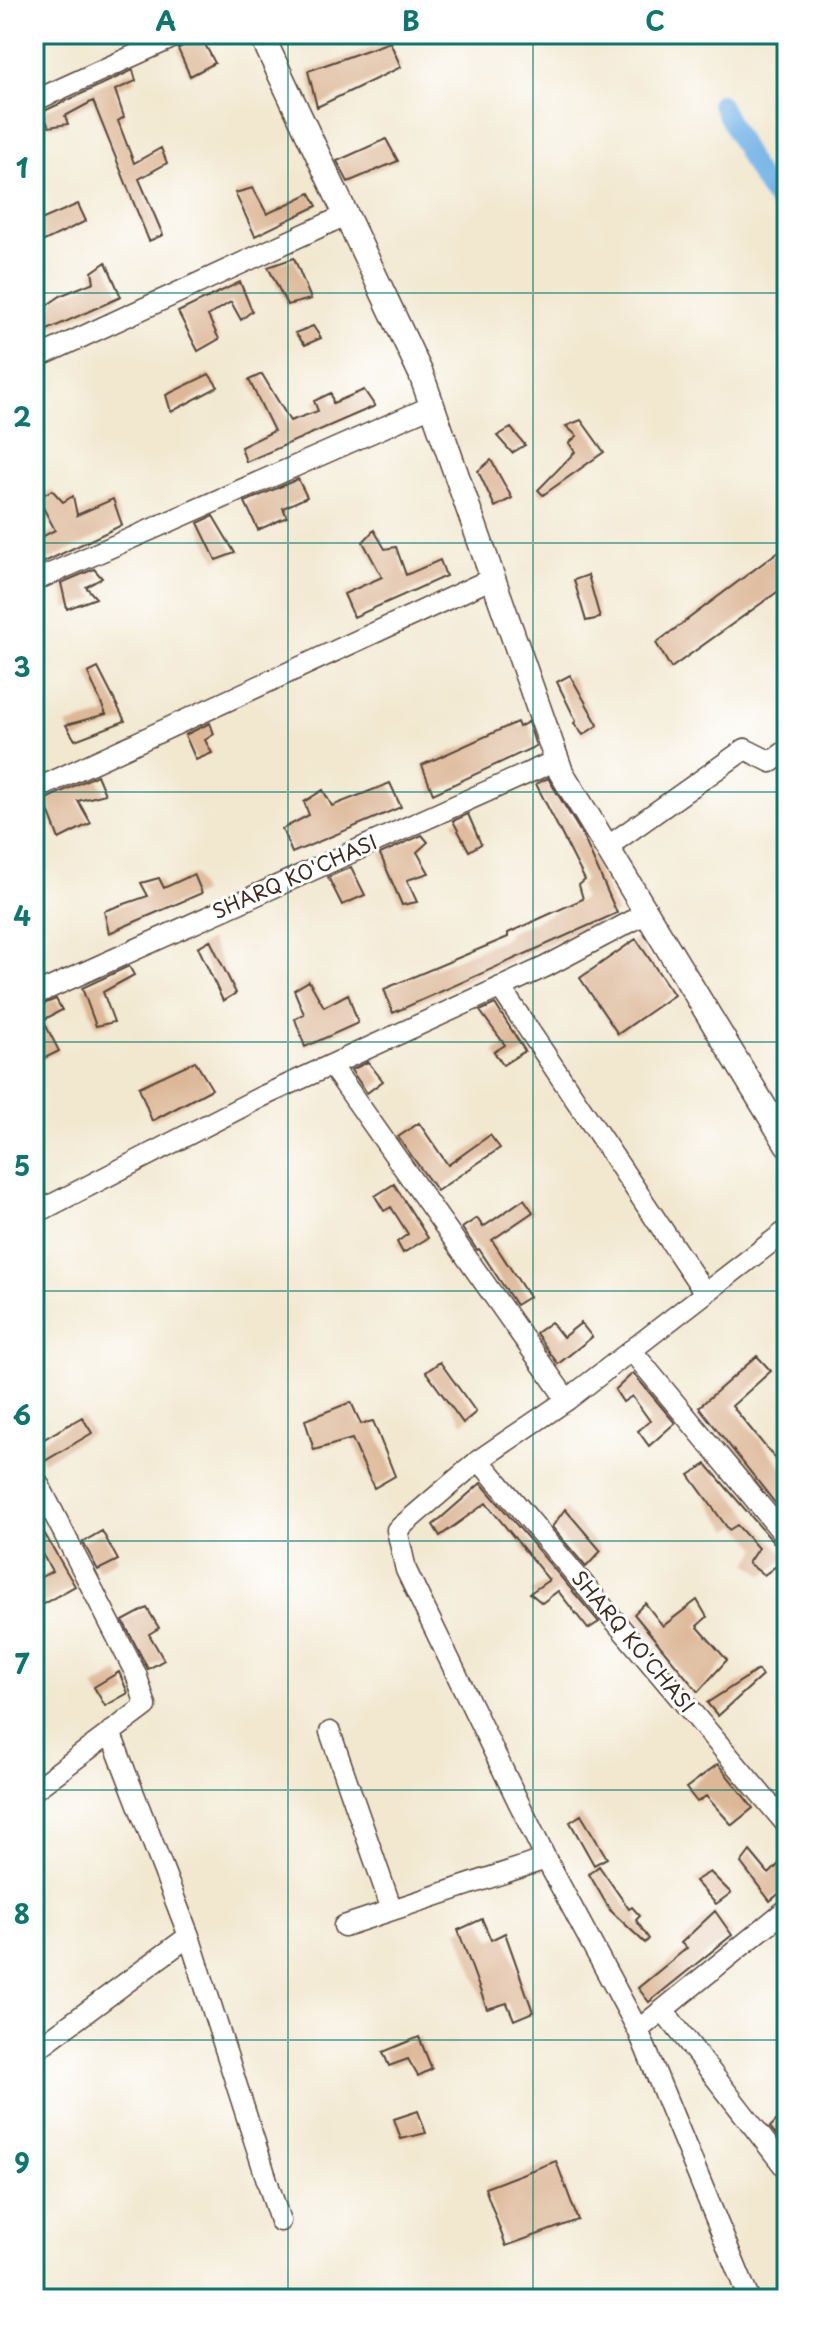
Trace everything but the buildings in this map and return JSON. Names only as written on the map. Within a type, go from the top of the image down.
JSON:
[{"type":"street","points":[[34,101],[181,34]]},
{"type":"street","points":[[261,34],[421,374],[561,772],[787,1144]]},
{"type":"street","points":[[34,359],[346,215]]},
{"type":"street","points":[[34,581],[432,406]]},
{"type":"street","points":[[34,790],[493,578]]},
{"type":"street","points":[[607,847],[745,749],[771,762],[787,750]]},
{"type":"street","name":"SHARQ KO'CHASI","points":[[34,995],[557,760]]},
{"type":"street","points":[[34,1214],[261,1097],[500,987],[647,913]]},
{"type":"street","points":[[500,987],[705,1293]]},
{"type":"street","points":[[331,1065],[567,1400]]},
{"type":"street","points":[[749,2299],[638,2030],[546,1859],[406,1570],[397,1530],[479,1460],[567,1400],[787,1230]]},
{"type":"street","points":[[631,1350],[787,1538]]},
{"type":"street","name":"SHARQ KO'CHASI","points":[[479,1460],[787,1825]]},
{"type":"street","points":[[34,1475],[136,1674],[146,1706],[34,1790]]},
{"type":"street","points":[[110,1732],[189,1936],[280,2221]]},
{"type":"street","points":[[330,1732],[392,1910]]},
{"type":"street","points":[[344,1926],[546,1859]]},
{"type":"street","points":[[638,2030],[787,1909]]},
{"type":"street","points":[[34,2051],[189,1936]]},
{"type":"street","points":[[663,2010],[787,2170]]},
{"type":"waterway","points":[[720,103],[760,178],[787,212]]}]
